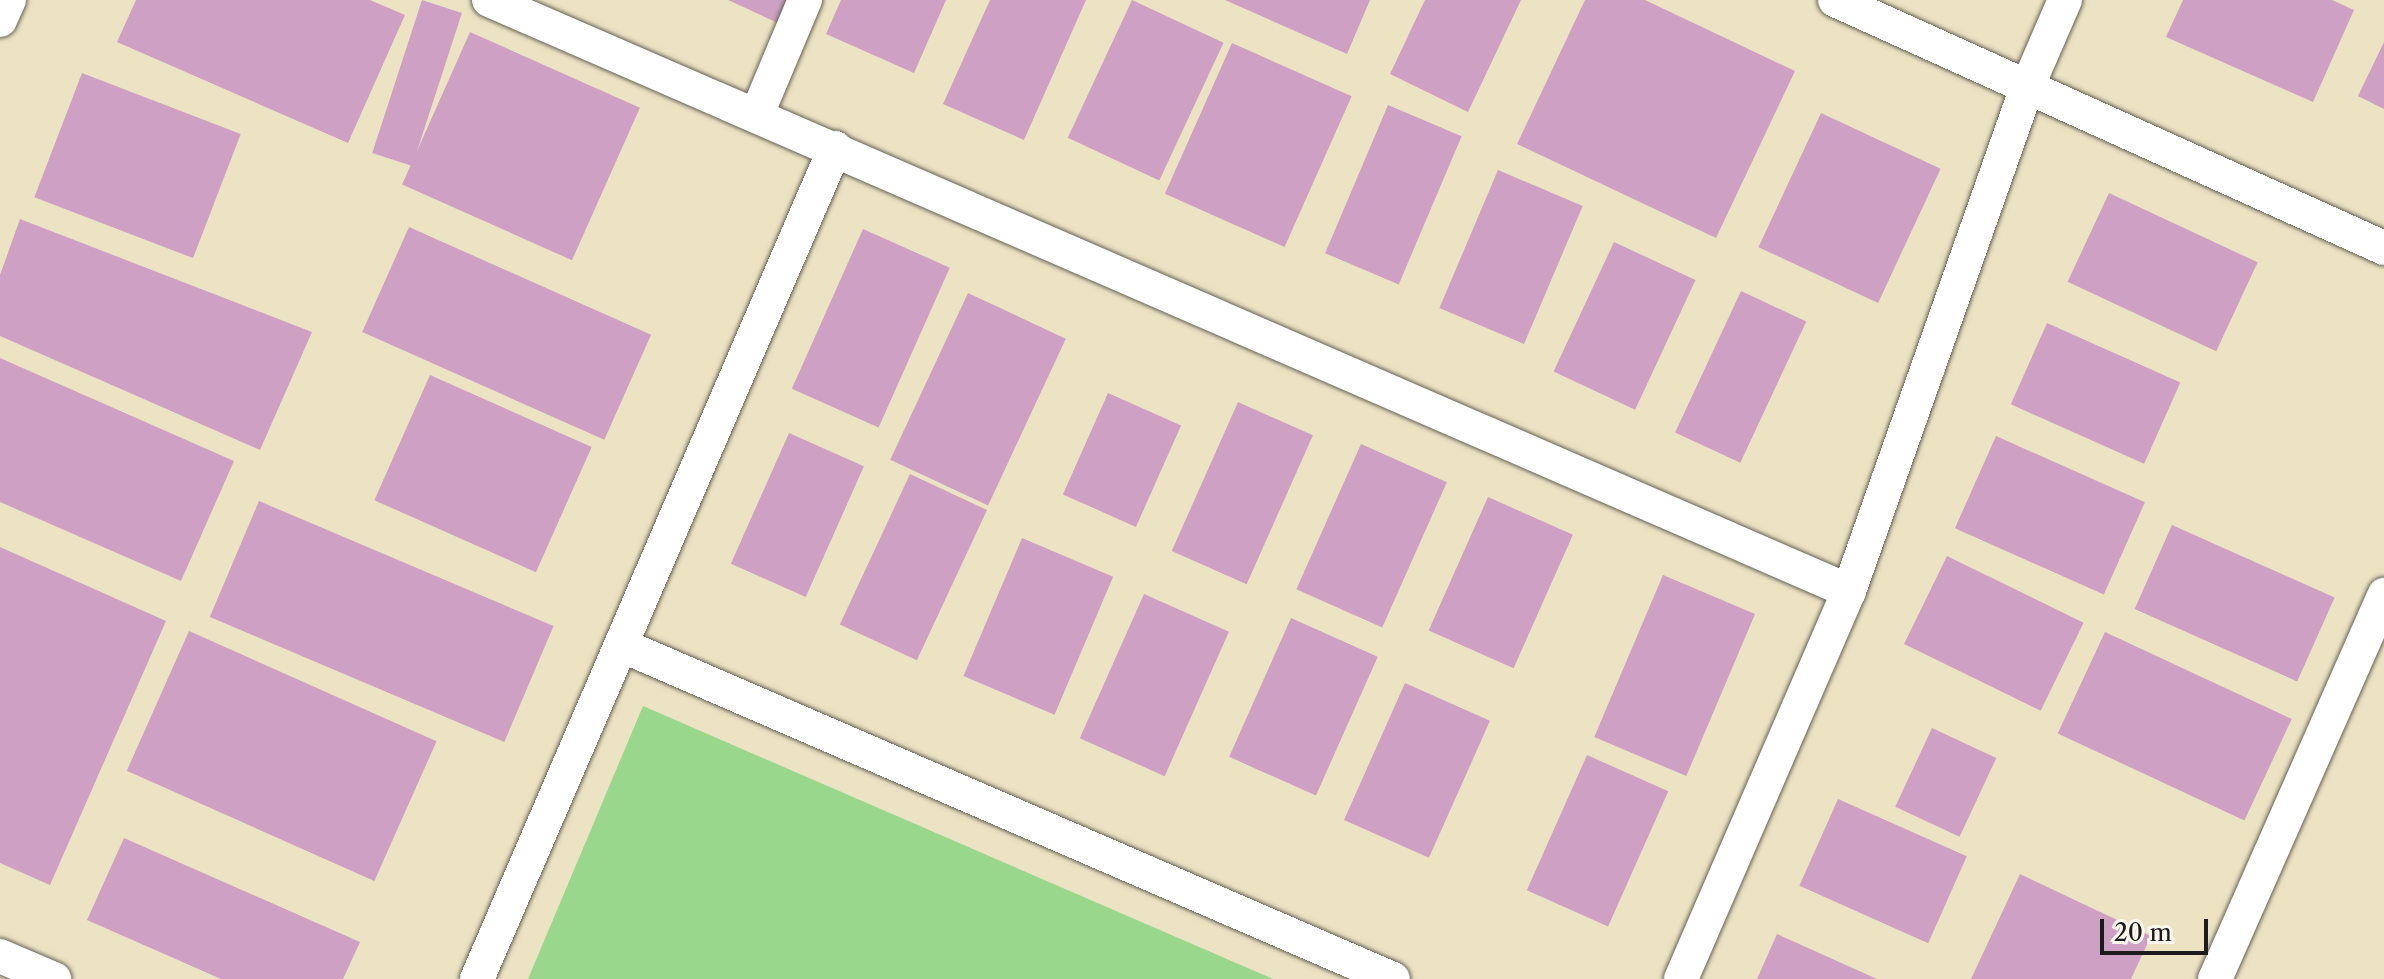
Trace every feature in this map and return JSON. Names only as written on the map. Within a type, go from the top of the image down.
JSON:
[{"type":"street","points":[[0,20],[9,0]]},
{"type":"street","points":[[489,0],[1849,591]]},
{"type":"street","points":[[757,114],[805,0]]},
{"type":"street","points":[[1835,0],[2026,90],[2384,248]]},
{"type":"street","points":[[1681,979],[1849,591],[2026,90],[2065,0]]},
{"type":"street","points":[[477,979],[835,148]]},
{"type":"street","points":[[2215,979],[2384,595]]},
{"type":"street","points":[[621,645],[1393,979]]},
{"type":"street","points":[[0,956],[54,979]]},
{"type":"green space","points":[[643,706],[1273,979],[528,979]]},
{"type":"building","points":[[136,0],[370,0],[405,15],[348,143],[117,42]]},
{"type":"building","points":[[422,0],[462,13],[412,166],[372,153]]},
{"type":"building","points":[[728,0],[791,0],[780,24]]},
{"type":"building","points":[[841,0],[946,0],[914,73],[826,34]]},
{"type":"building","points":[[990,0],[1086,0],[1024,140],[943,104]]},
{"type":"building","points":[[1132,0],[1224,43],[1159,180],[1068,138]]},
{"type":"building","points":[[1225,0],[1370,0],[1347,54]]},
{"type":"building","points":[[1425,0],[1521,0],[1468,112],[1390,74]]},
{"type":"building","points":[[1585,0],[1645,0],[1795,71],[1716,238],[1517,144]]},
{"type":"building","points":[[2183,0],[2332,0],[2354,10],[2313,102],[2166,37]]},
{"type":"building","points":[[470,32],[640,108],[572,260],[402,185]]},
{"type":"building","points":[[2384,42],[2384,109],[2358,96]]},
{"type":"building","points":[[1232,43],[1352,96],[1285,247],[1165,194]]},
{"type":"building","points":[[82,73],[241,134],[193,258],[34,197]]},
{"type":"building","points":[[1388,105],[1462,136],[1399,284],[1325,253]]},
{"type":"building","points":[[1821,113],[1941,169],[1878,303],[1758,247]]},
{"type":"building","points":[[1498,170],[1583,206],[1524,344],[1439,308]]},
{"type":"building","points":[[2109,193],[2258,262],[2216,351],[2068,282]]},
{"type":"building","points":[[20,219],[312,332],[260,450],[0,336],[0,275]]},
{"type":"building","points":[[409,227],[651,335],[604,440],[362,332]]},
{"type":"building","points":[[863,229],[950,268],[879,428],[792,389]]},
{"type":"building","points":[[1614,242],[1696,280],[1635,410],[1554,372]]},
{"type":"building","points":[[1741,291],[1806,321],[1740,463],[1675,432]]},
{"type":"building","points":[[968,293],[1066,339],[988,505],[890,460]]},
{"type":"building","points":[[2047,323],[2180,382],[2144,464],[2011,404]]},
{"type":"building","points":[[0,358],[234,461],[181,581],[0,502]]},
{"type":"building","points":[[430,375],[592,447],[536,572],[374,500]]},
{"type":"building","points":[[1108,393],[1181,426],[1136,527],[1063,494]]},
{"type":"building","points":[[1238,402],[1313,435],[1247,584],[1172,551]]},
{"type":"building","points":[[789,433],[864,466],[806,597],[731,564]]},
{"type":"building","points":[[1996,436],[2145,502],[2104,595],[1955,528]]},
{"type":"building","points":[[1361,444],[1447,482],[1382,627],[1296,589]]},
{"type":"building","points":[[910,474],[987,510],[917,660],[840,624]]},
{"type":"building","points":[[1488,497],[1573,535],[1514,668],[1429,630]]},
{"type":"building","points":[[259,501],[554,626],[504,742],[210,617]]},
{"type":"building","points":[[2172,525],[2335,597],[2297,681],[2135,609]]},
{"type":"building","points":[[1022,538],[1113,577],[1055,715],[963,676]]},
{"type":"building","points":[[0,547],[166,621],[50,885],[0,863]]},
{"type":"building","points":[[1947,556],[2084,623],[2041,711],[1904,644]]},
{"type":"building","points":[[1663,575],[1755,614],[1686,776],[1594,737]]},
{"type":"building","points":[[1144,594],[1229,632],[1165,776],[1080,738]]},
{"type":"building","points":[[1291,618],[1378,657],[1316,795],[1229,757]]},
{"type":"building","points":[[189,631],[437,741],[374,881],[127,771]]},
{"type":"building","points":[[2105,632],[2292,719],[2244,821],[2058,734]]},
{"type":"building","points":[[1405,683],[1490,721],[1429,858],[1344,820]]},
{"type":"building","points":[[1932,728],[1996,758],[1960,837],[1895,807]]},
{"type":"building","points":[[1587,755],[1668,791],[1608,926],[1527,890]]},
{"type":"building","points":[[1838,799],[1967,856],[1928,943],[1799,886]]},
{"type":"building","points":[[124,838],[360,942],[343,979],[221,979],[87,920]]},
{"type":"building","points":[[2020,874],[2151,936],[2131,979],[1971,979]]},
{"type":"building","points":[[1777,934],[1877,979],[1757,979]]}]
